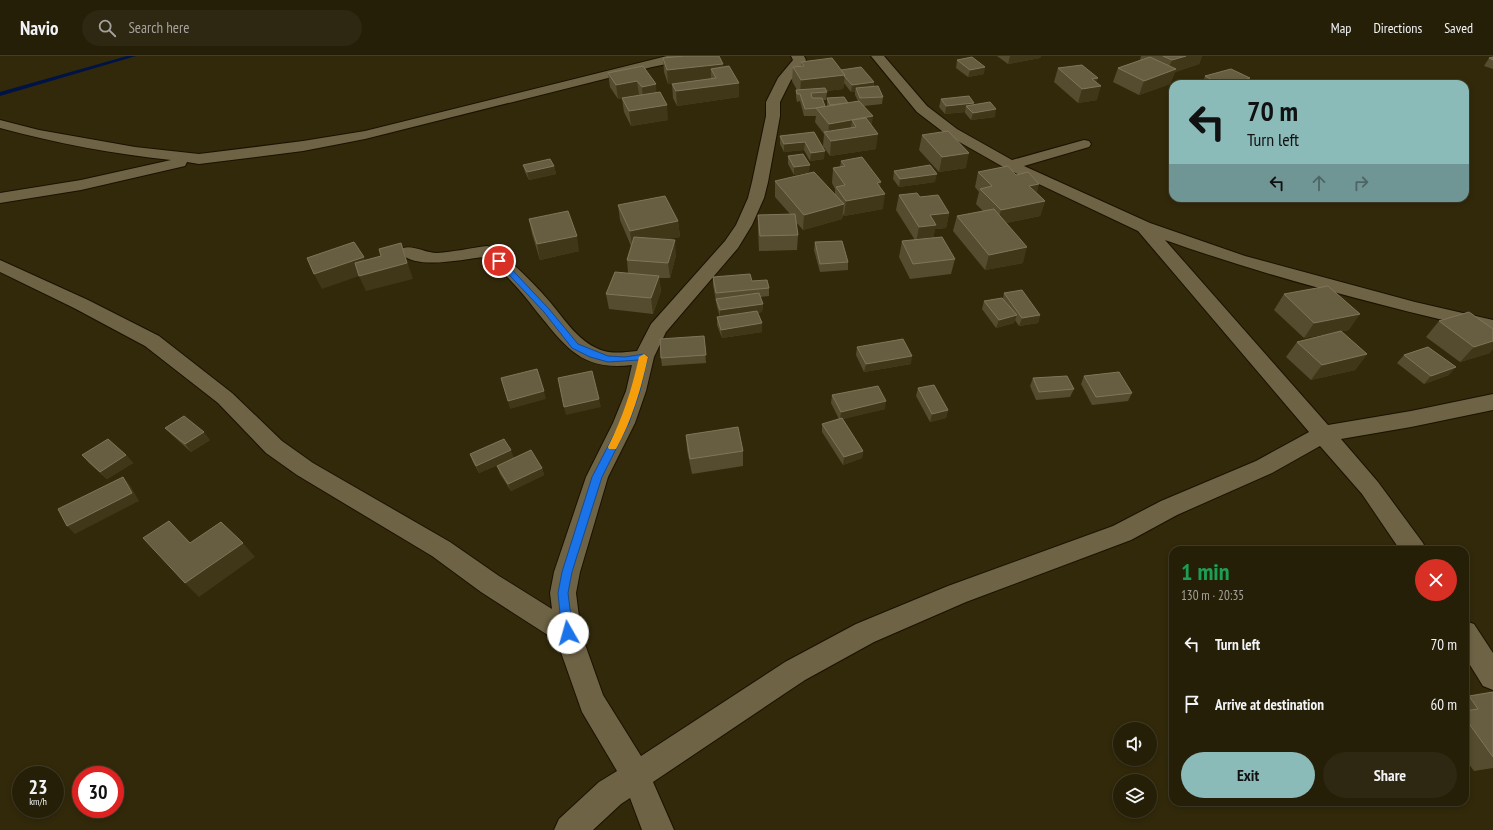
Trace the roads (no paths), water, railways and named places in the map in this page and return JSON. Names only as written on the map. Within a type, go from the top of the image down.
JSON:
[{"type":"street","points":[[0,198],[81,185],[199,159],[303,146],[366,135],[652,63],[686,56]]},
{"type":"street","points":[[658,830],[636,776],[592,702],[568,633],[563,593],[567,572],[597,477],[624,423],[636,391],[644,357],[658,329],[732,244],[744,226],[756,198],[760,182],[773,116],[774,102],[785,78],[798,65],[800,60],[797,56]]},
{"type":"street","points":[[877,56],[922,109],[952,132],[1010,166],[1144,227],[1239,260],[1415,308],[1493,326]]},
{"type":"street","points":[[0,124],[38,134],[135,152],[199,159]]},
{"type":"street","points":[[1010,166],[1084,144]]},
{"type":"street","points":[[1144,227],[1370,488],[1411,546]]},
{"type":"street","points":[[409,252],[437,258],[487,251],[519,281],[546,310],[575,346],[593,355],[608,359],[644,357]]},
{"type":"street","points":[[0,265],[82,304],[152,341],[225,398],[274,447],[305,469],[441,549],[490,584],[568,633]]},
{"type":"street","points":[[570,830],[610,793],[794,671],[865,633],[957,594],[1122,533],[1169,508],[1264,467],[1323,434],[1411,419],[1493,402]]},
{"type":"street","points":[[1469,639],[1493,677]]},
{"type":"waterway","points":[[0,94],[133,56]]}]
